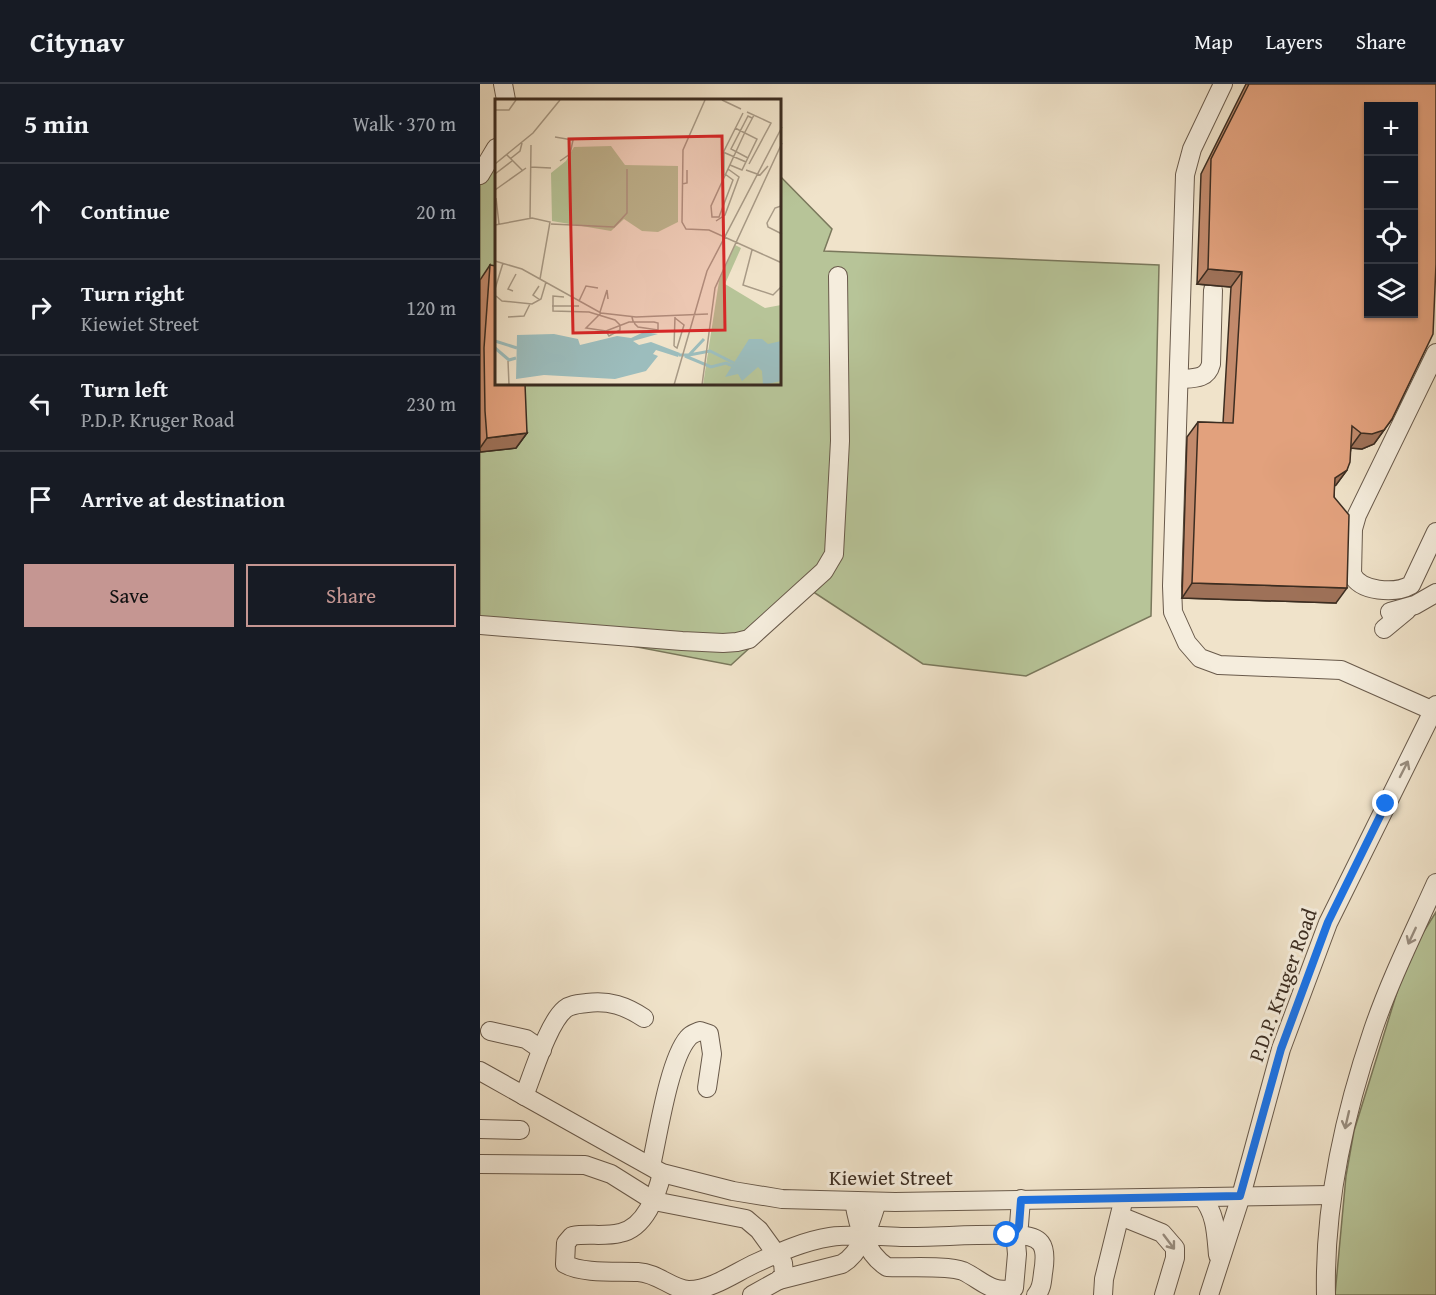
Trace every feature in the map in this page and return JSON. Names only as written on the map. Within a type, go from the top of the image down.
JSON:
[{"type":"street","points":[[503,84],[506,99]]},
{"type":"street","points":[[1223,84],[1192,149],[1185,175],[1173,612],[1188,643],[1200,658],[1219,665],[1341,670],[1435,709]]},
{"type":"street","points":[[480,175],[495,150]]},
{"type":"street","points":[[480,625],[682,641],[737,642],[749,639],[824,571],[834,554],[837,513],[840,441],[838,276]]},
{"type":"street","points":[[1179,379],[1202,377],[1209,371],[1213,290]]},
{"type":"street","points":[[1436,353],[1357,515],[1353,529],[1352,573],[1354,579],[1364,586],[1373,588],[1398,590],[1411,585],[1436,532]]},
{"type":"street","points":[[1383,629],[1410,607],[1436,593]]},
{"type":"street","points":[[1390,612],[1410,607]]},
{"type":"street","name":"P.D.P. Kruger Road","points":[[1209,1295],[1240,1196],[1281,1049],[1328,922],[1435,709]]},
{"type":"street","points":[[1326,1295],[1325,1268],[1331,1195],[1352,1102],[1373,1030],[1402,957],[1436,883]]},
{"type":"street","points":[[524,1096],[557,1017],[567,1007],[595,1002],[617,1004],[627,1007],[644,1018]]},
{"type":"street","points":[[490,1031],[526,1039],[542,1050]]},
{"type":"street","points":[[707,1088],[712,1048],[709,1034],[700,1031],[690,1036],[683,1045],[670,1080],[657,1170],[657,1194],[654,1201],[640,1219],[623,1233],[572,1236],[567,1243],[565,1264],[578,1269],[651,1274],[689,1292],[711,1285],[806,1242],[833,1236],[1029,1235],[1038,1239],[1046,1257],[1041,1291],[1036,1295]]},
{"type":"street","name":"Kiewiet Street","points":[[480,1071],[657,1170],[733,1191],[782,1198],[877,1202],[1331,1195]]},
{"type":"street","points":[[480,1129],[520,1130]]},
{"type":"street","points":[[480,1164],[585,1165],[611,1174],[654,1201],[746,1219],[759,1230],[783,1263],[783,1274],[779,1280]]},
{"type":"street","points":[[1202,1197],[1214,1217],[1219,1263]]},
{"type":"street","points":[[1109,1198],[1120,1216],[1162,1233],[1175,1248],[1175,1258],[1164,1295]]},
{"type":"street","points":[[1013,1235],[1019,1226],[1021,1200]]},
{"type":"street","points":[[854,1201],[858,1226],[874,1256],[887,1267],[942,1267],[962,1270],[996,1292],[1007,1294],[1014,1288],[1017,1254],[1013,1235]]},
{"type":"street","points":[[752,1295],[779,1280],[842,1264],[853,1256],[869,1228],[877,1202]]},
{"type":"street","points":[[1103,1295],[1104,1279],[1120,1216]]},
{"type":"green space","points":[[495,156],[495,386],[782,386],[782,178],[832,229],[824,251],[1159,265],[1151,616],[1026,676],[923,664],[812,591],[731,665],[480,617],[480,183]]},
{"type":"green space","points":[[1436,912],[1436,1295],[1335,1295],[1346,1176],[1354,1131],[1398,989],[1421,936]]},
{"type":"building","points":[[1249,84],[1436,84],[1436,264],[1433,334],[1392,419],[1384,430],[1372,434],[1361,433],[1352,426],[1350,462],[1347,470],[1335,478],[1334,497],[1349,515],[1347,588],[1192,583],[1198,422],[1233,423],[1242,272],[1208,269],[1211,159]]},
{"type":"building","points":[[490,265],[495,266],[495,386],[525,386],[527,433],[487,438],[484,348]]},
{"type":"route","points":[[1007,1235],[1013,1235],[1019,1226],[1021,1200],[1240,1196],[1281,1049],[1328,922],[1386,804]]}]
